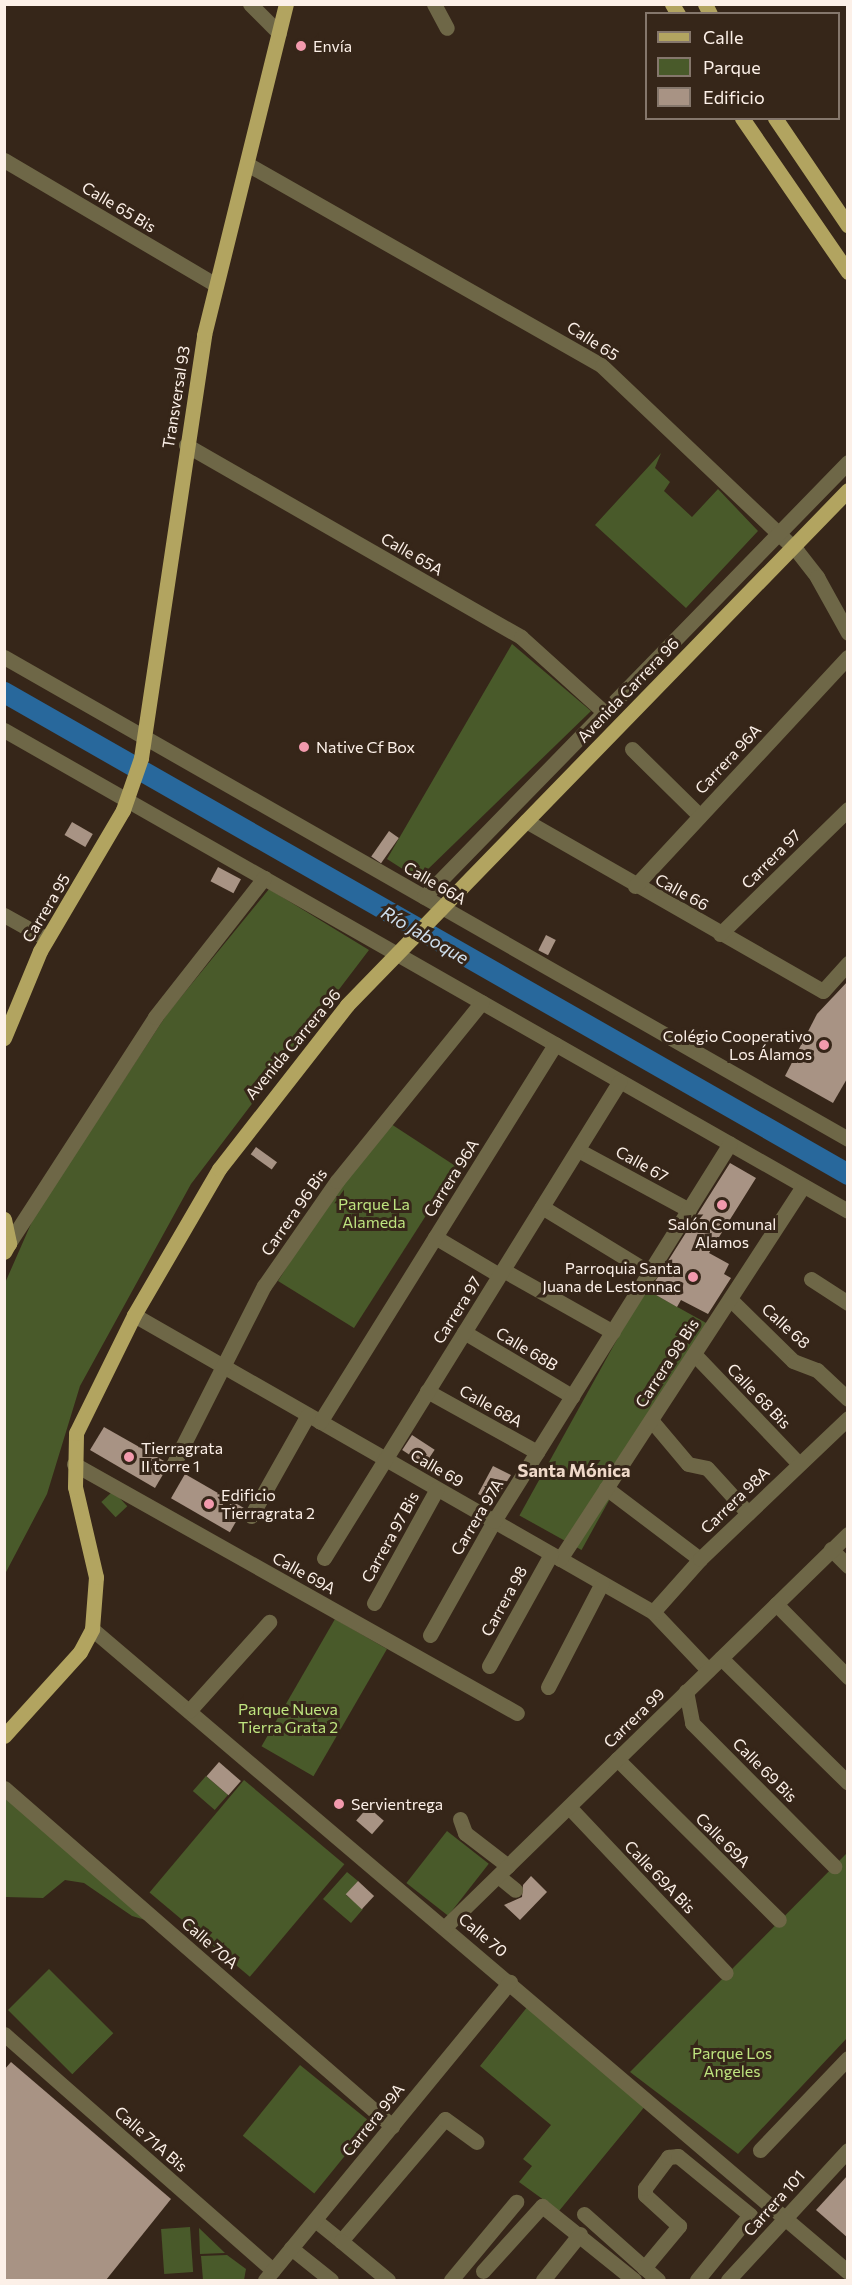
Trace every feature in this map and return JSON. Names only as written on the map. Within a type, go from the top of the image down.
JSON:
[{"type":"main road","name":"Transversal 93","points":[[129,794],[145,738],[186,445],[216,285],[286,4]]},
{"type":"main road","points":[[743,120],[848,272]]},
{"type":"main road","points":[[776,120],[848,226]]},
{"type":"main road","name":"Avenida Carrera 96","points":[[4,1736],[80,1652],[92,1629],[96,1577],[74,1464],[83,1413],[202,1193],[254,1118],[317,1039],[398,951],[848,490]]},
{"type":"main road","name":"Carrera 95","points":[[4,1038],[46,939],[129,794]]},
{"type":"main road","points":[[4,1219],[7,1248]]},
{"type":"street","points":[[250,4],[279,33]]},
{"type":"street","points":[[434,4],[447,28]]},
{"type":"street","name":"Calle 65 Bis","points":[[4,160],[216,285]]},
{"type":"street","name":"Calle 65","points":[[247,164],[586,354],[792,547],[818,577],[848,633]]},
{"type":"street","name":"Calle 65A","points":[[186,445],[520,637],[605,713]]},
{"type":"street","name":"Avenida Carrera 96","points":[[424,897],[848,462]]},
{"type":"street","name":"Calle 66A","points":[[4,657],[848,1139]]},
{"type":"street","name":"Carrera 96A","points":[[635,886],[848,657]]},
{"type":"street","points":[[4,730],[129,794],[264,879],[398,951],[620,1082],[848,1211]]},
{"type":"street","points":[[632,749],[700,816]]},
{"type":"street","name":"Carrera 97","points":[[720,934],[848,808]]},
{"type":"street","name":"Calle 66","points":[[526,821],[635,886],[823,991],[848,963]]},
{"type":"street","points":[[7,1248],[61,1160],[155,1017],[264,879]]},
{"type":"street","points":[[4,915],[46,939]]},
{"type":"street","name":"Carrera 96 Bis","points":[[173,1465],[225,1368],[264,1286],[337,1181],[482,1002]]},
{"type":"street","name":"Carrera 96A","points":[[251,1516],[435,1237],[555,1044]]},
{"type":"street","name":"Carrera 97","points":[[324,1558],[620,1082]]},
{"type":"street","name":"Carrera 97A","points":[[430,1635],[494,1521],[730,1144]]},
{"type":"street","name":"Calle 67","points":[[578,1150],[689,1210]]},
{"type":"street","name":"Carrera 98 Bis","points":[[556,1557],[606,1488],[803,1186]]},
{"type":"street","points":[[542,1207],[650,1273]]},
{"type":"street","points":[[435,1237],[613,1332]]},
{"type":"street","points":[[812,1279],[848,1303]]},
{"type":"street","name":"Calle 68","points":[[730,1299],[792,1361],[818,1370],[848,1399]]},
{"type":"street","name":"Calle 69","points":[[134,1315],[654,1612],[708,1670]]},
{"type":"street","name":"Calle 68B","points":[[464,1332],[572,1396]]},
{"type":"street","name":"Calle 68 Bis","points":[[694,1354],[798,1464]]},
{"type":"street","name":"Calle 68A","points":[[427,1391],[537,1452]]},
{"type":"street","name":"Carrera 98A","points":[[654,1612],[700,1559],[848,1418]]},
{"type":"street","points":[[651,1420],[688,1464],[707,1468],[748,1513]]},
{"type":"street","name":"Calle 69A","points":[[74,1464],[517,1713]]},
{"type":"street","points":[[606,1488],[700,1559]]},
{"type":"street","name":"Carrera 97 Bis","points":[[374,1603],[437,1489]]},
{"type":"street","name":"Carrera 99","points":[[445,1928],[848,1534]]},
{"type":"street","points":[[831,1549],[848,1566]]},
{"type":"street","name":"Carrera 98","points":[[489,1666],[556,1557]]},
{"type":"street","points":[[548,1687],[602,1583]]},
{"type":"street","points":[[776,1604],[848,1677]]},
{"type":"street","points":[[189,1711],[269,1622]]},
{"type":"street","name":"Calle 70","points":[[92,1629],[510,1982],[848,2272]]},
{"type":"street","points":[[721,1658],[848,1783]]},
{"type":"street","name":"Calle 69 Bis","points":[[686,1691],[692,1723],[834,1866]]},
{"type":"street","name":"Calle 69A","points":[[617,1759],[779,1920]]},
{"type":"street","name":"Calle 70A","points":[[4,1788],[392,2126]]},
{"type":"street","name":"Calle 69A Bis","points":[[568,1807],[726,1973]]},
{"type":"street","points":[[460,1819],[465,1833],[503,1871],[514,1890]]},
{"type":"street","name":"Carrera 99A","points":[[269,2275],[510,1982]]},
{"type":"street","name":"Calle 71A Bis","points":[[4,2034],[269,2275]]},
{"type":"street","points":[[760,2150],[848,2058]]},
{"type":"street","points":[[341,2241],[442,2121],[449,2119],[477,2142]]},
{"type":"street","name":"Carrera 101","points":[[728,2280],[848,2150]]},
{"type":"street","points":[[639,2274],[679,2226],[645,2195],[645,2188],[668,2157],[678,2156],[750,2215],[697,2280]]},
{"type":"street","points":[[451,2280],[516,2202]]},
{"type":"street","points":[[483,2271],[540,2206],[639,2274],[658,2280]]},
{"type":"street","points":[[584,2214],[639,2274]]},
{"type":"street","points":[[315,2220],[388,2280]]},
{"type":"street","points":[[543,2280],[580,2234]]},
{"type":"street","points":[[291,2248],[332,2280]]},
{"type":"green space","points":[[661,453],[655,468],[670,482],[664,491],[692,517],[718,489],[758,531],[686,608],[595,525]]},
{"type":"green space","points":[[512,644],[591,711],[423,874],[412,875],[387,859]]},
{"type":"green space","points":[[269,889],[369,950],[191,1184],[80,1386],[47,1494],[5,1574],[5,1283],[34,1217],[167,1014]]},
{"type":"green space","name":"Parque La Alameda","points":[[391,1124],[457,1167],[354,1328],[278,1281],[340,1183]]},
{"type":"green space","points":[[645,1289],[707,1323],[582,1550],[519,1516]]},
{"type":"green space","points":[[113,1491],[127,1506],[116,1517],[101,1502]]},
{"type":"green space","name":"Parque Nueva Tierra Grata 2","points":[[335,1619],[387,1649],[313,1776],[262,1746]]},
{"type":"green space","points":[[206,1776],[228,1795],[215,1810],[193,1791]]},
{"type":"green space","points":[[244,1780],[344,1864],[250,1977],[150,1893]]},
{"type":"green space","points":[[5,1791],[152,1922],[132,1916],[84,1883],[65,1880],[43,1898],[5,1897]]},
{"type":"green space","points":[[447,1831],[489,1864],[448,1916],[406,1883]]},
{"type":"green space","name":"Parque Los Angeles","points":[[847,1853],[847,2038],[738,2154],[630,2072]]},
{"type":"green space","points":[[347,1872],[358,1881],[346,1895],[363,1909],[351,1923],[323,1899]]},
{"type":"green space","points":[[49,1969],[113,2033],[72,2074],[8,2010]]},
{"type":"green space","points":[[528,2006],[646,2105],[559,2211],[519,2182],[532,2166],[523,2159],[551,2125],[480,2066]]},
{"type":"green space","points":[[300,2065],[371,2123],[314,2194],[243,2136]]},
{"type":"green space","points":[[190,2227],[193,2272],[164,2274],[161,2229]]},
{"type":"green space","points":[[199,2228],[225,2253],[200,2254]]},
{"type":"green space","points":[[227,2255],[246,2269],[244,2280],[203,2280],[201,2256]]},
{"type":"building","points":[[72,822],[93,834],[85,847],[64,835]]},
{"type":"building","points":[[389,831],[399,838],[381,863],[371,856]]},
{"type":"building","points":[[218,867],[241,879],[233,893],[210,881]]},
{"type":"building","points":[[546,935],[556,940],[548,955],[538,950]]},
{"type":"building","name":"Colégio Cooperativo Los Álamos","points":[[848,981],[848,1077],[833,1103],[785,1076],[817,1014]]},
{"type":"building","points":[[256,1147],[277,1162],[272,1170],[251,1154]]},
{"type":"building","points":[[730,1163],[756,1178],[709,1253],[729,1264],[724,1274],[731,1278],[708,1314],[681,1300],[677,1307],[649,1291]]},
{"type":"building","name":"Tierragrata II torre 1","points":[[104,1427],[164,1461],[165,1471],[155,1488],[90,1450]]},
{"type":"building","points":[[412,1435],[435,1450],[425,1465],[402,1450]]},
{"type":"building","points":[[493,1466],[511,1475],[494,1502],[478,1494]]},
{"type":"building","name":"Edificio Tierragrata 2","points":[[185,1474],[244,1508],[230,1532],[171,1498]]},
{"type":"building","points":[[219,1762],[241,1781],[228,1795],[207,1776]]},
{"type":"building","points":[[368,1807],[384,1821],[372,1834],[356,1821]]},
{"type":"building","points":[[531,1876],[547,1892],[520,1920],[504,1905],[522,1897],[523,1885]]},
{"type":"building","points":[[358,1881],[374,1896],[362,1909],[346,1894]]},
{"type":"building","points":[[11,2062],[171,2199],[106,2280],[4,2280],[4,2070]]},
{"type":"building","points":[[848,2175],[848,2238],[816,2210]]},
{"type":"waterway","name":"Río Jaboque","points":[[4,692],[848,1174]]},
{"type":"place","name":"Envía","points":[[301,46]]},
{"type":"place","name":"Native Cf Box","points":[[304,747]]},
{"type":"place","name":"Colégio Cooperativo Los Álamos","points":[[824,1045]]},
{"type":"place","name":"Salón Comunal Alamos","points":[[722,1205]]},
{"type":"place","name":"Parroquia Santa Juana de Lestonnac","points":[[693,1277]]},
{"type":"place","name":"Tierragrata II torre 1","points":[[129,1457]]},
{"type":"place","name":"Edificio Tierragrata 2","points":[[209,1504]]},
{"type":"place","name":"Servientrega","points":[[339,1804]]},
{"type":"district","name":"Santa Mónica","points":[[574,1470]]}]
